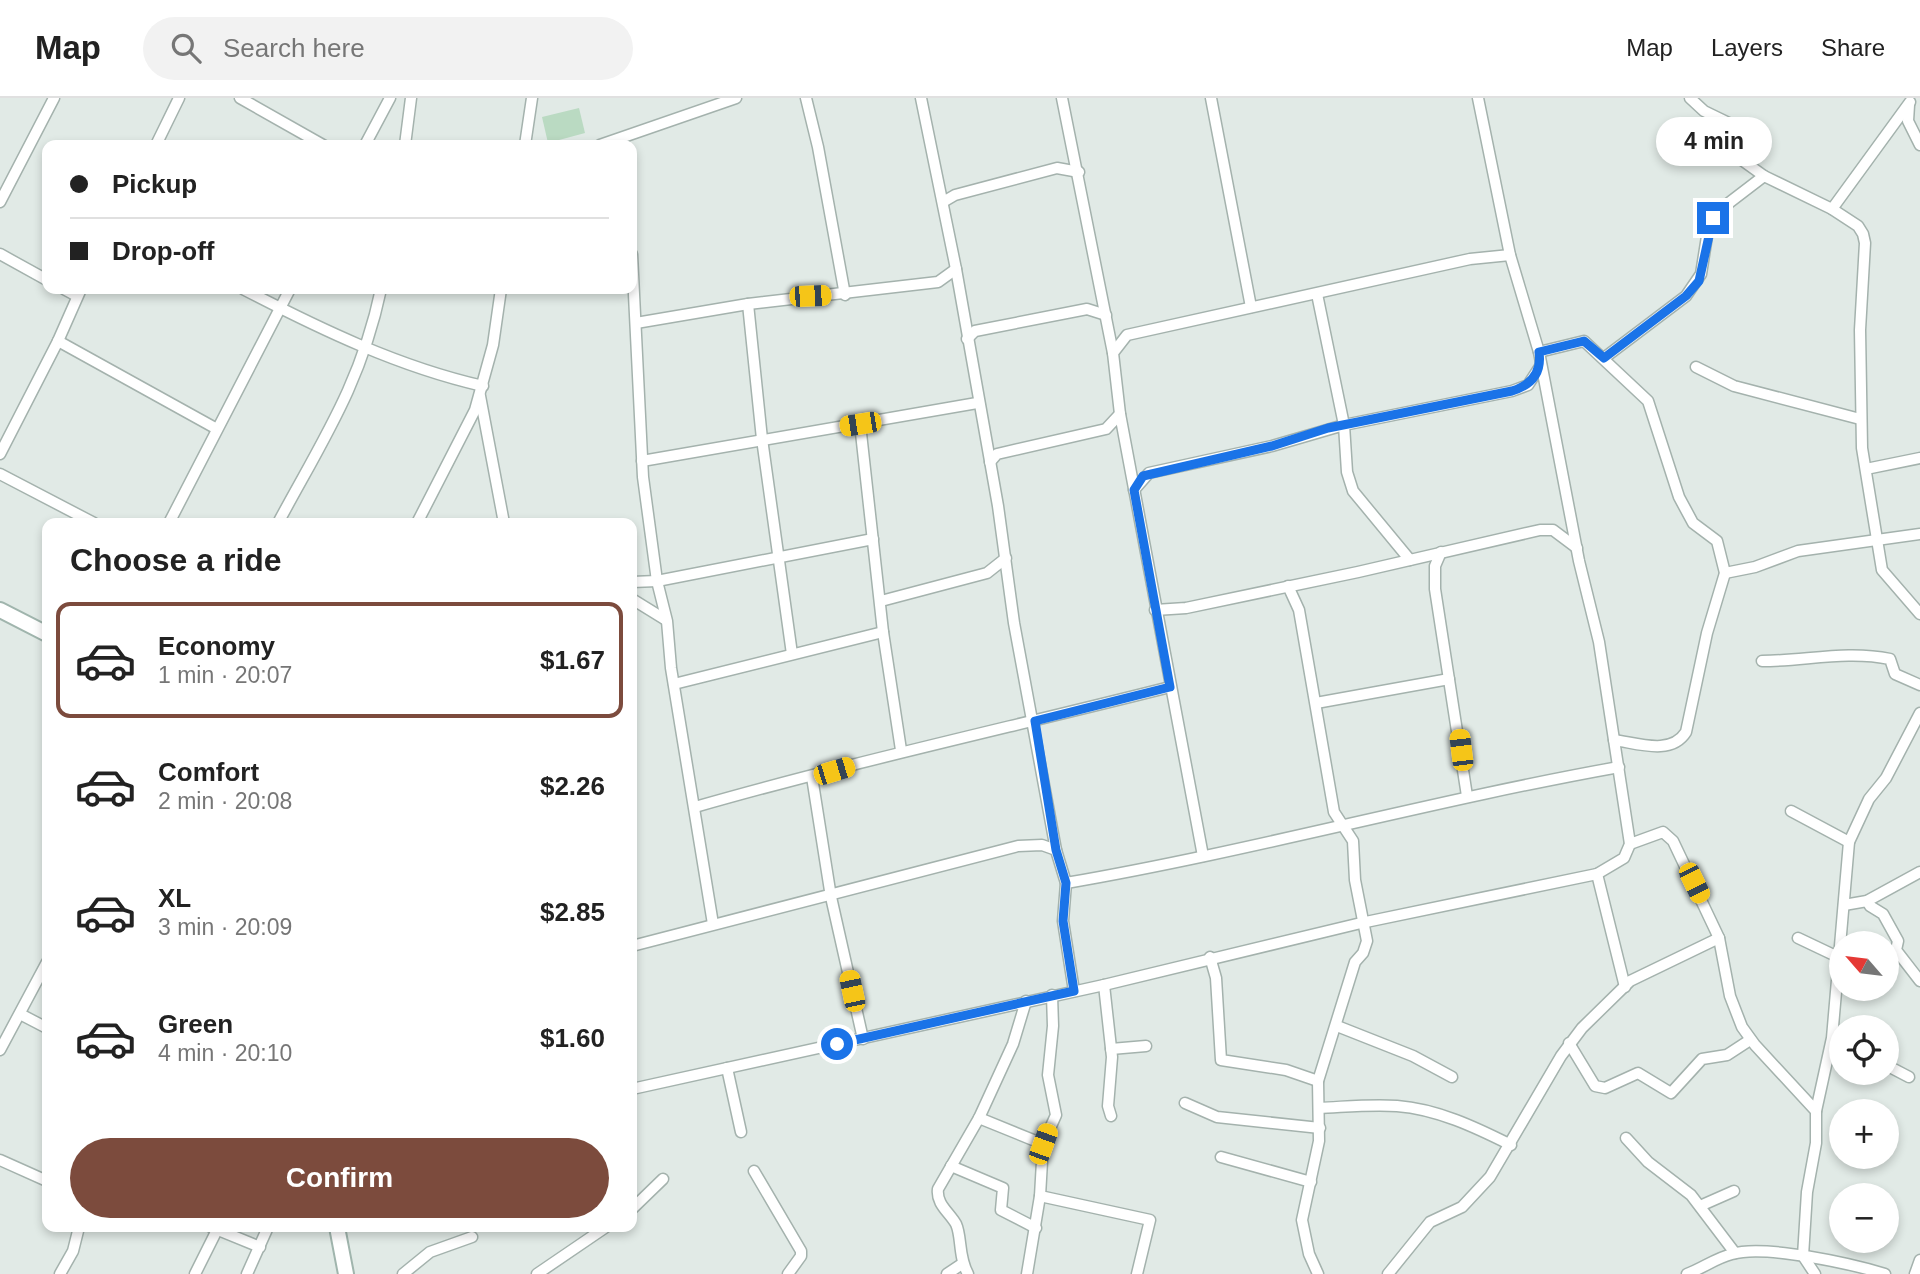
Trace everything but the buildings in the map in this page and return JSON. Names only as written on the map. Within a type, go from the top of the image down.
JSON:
[{"type":"street","points":[[0,202],[54,98]]},
{"type":"street","points":[[158,140],[178,98]]},
{"type":"street","points":[[240,98],[314,140]]},
{"type":"street","points":[[368,140],[390,98]]},
{"type":"street","points":[[406,140],[411,98]]},
{"type":"street","points":[[525,140],[532,98]]},
{"type":"street","points":[[629,140],[736,98]]},
{"type":"street","points":[[806,98],[818,146],[845,295]]},
{"type":"street","points":[[921,98],[956,269],[977,403],[1006,558],[1014,623],[1035,721],[1056,850],[1066,883],[1063,921],[1074,991]]},
{"type":"street","points":[[1062,98],[1107,320],[1127,455],[1203,856]]},
{"type":"street","points":[[1211,98],[1251,307]]},
{"type":"street","points":[[637,1088],[1104,985],[1210,957],[1361,923],[1597,874],[1624,858],[1630,844],[1599,642],[1577,548],[1539,352],[1510,255],[1478,98]]},
{"type":"street","points":[[1690,98],[1704,111],[1737,127],[1739,158],[1764,176],[1832,209],[1858,226],[1866,243],[1860,330],[1863,375],[1860,419],[1878,557],[1887,578],[1920,614]]},
{"type":"street","points":[[1832,209],[1911,100]]},
{"type":"street","points":[[1911,100],[1908,121],[1920,145]]},
{"type":"street","points":[[943,202],[956,195],[1057,169],[1079,172]]},
{"type":"street","points":[[1604,358],[1686,296],[1701,274],[1709,230],[1717,212],[1764,176]]},
{"type":"street","points":[[0,254],[42,277]]},
{"type":"street","points":[[1112,353],[1127,335],[1470,259],[1510,255]]},
{"type":"street","points":[[636,323],[748,304],[845,295],[938,282],[956,269]]},
{"type":"street","points":[[938,282],[959,294]]},
{"type":"street","points":[[1317,293],[1344,425],[1347,472],[1356,498],[1410,560]]},
{"type":"street","points":[[0,454],[58,341],[78,294]]},
{"type":"street","points":[[253,294],[366,347],[482,391]]},
{"type":"street","points":[[172,518],[287,294]]},
{"type":"street","points":[[281,518],[336,421],[366,347],[380,294]]},
{"type":"street","points":[[420,518],[468,427],[482,391],[500,294]]},
{"type":"street","points":[[634,294],[642,461],[657,581],[667,621],[674,684],[713,924]]},
{"type":"street","points":[[748,304],[762,439],[793,654]]},
{"type":"street","points":[[967,339],[975,331],[1087,309],[1127,335]]},
{"type":"street","points":[[58,341],[217,429]]},
{"type":"street","points":[[1539,352],[1584,341],[1648,401],[1679,498],[1693,523],[1717,541],[1725,573],[1707,633],[1688,726],[1682,739],[1666,746],[1614,740]]},
{"type":"street","points":[[1134,490],[1149,473],[1272,446],[1344,425],[1512,391],[1528,385],[1541,365]]},
{"type":"street","points":[[1696,367],[1714,379],[1734,386],[1860,419]]},
{"type":"street","points":[[482,391],[503,518]]},
{"type":"street","points":[[642,461],[977,403]]},
{"type":"street","points":[[990,462],[997,454],[1106,429],[1120,414]]},
{"type":"street","points":[[860,424],[883,632],[901,750]]},
{"type":"street","points":[[1106,429],[1124,438]]},
{"type":"street","points":[[1127,455],[1149,473]]},
{"type":"street","points":[[1866,469],[1920,457]]},
{"type":"street","points":[[0,474],[84,518]]},
{"type":"street","points":[[1155,610],[1186,608],[1551,529],[1571,517]]},
{"type":"street","points":[[1551,529],[1577,548]]},
{"type":"street","points":[[1725,573],[1755,567],[1798,551],[1920,534]]},
{"type":"street","points":[[637,582],[657,581],[873,539]]},
{"type":"street","points":[[1441,552],[1434,576],[1467,796]]},
{"type":"street","points":[[881,601],[987,573],[1006,558]]},
{"type":"street","points":[[1288,586],[1298,610],[1334,812],[1353,837],[1361,923],[1367,941],[1365,949],[1355,962],[1338,1026],[1318,1081],[1320,1128],[1302,1229],[1318,1274]]},
{"type":"street","points":[[637,602],[667,621]]},
{"type":"street","points":[[0,610],[42,631]]},
{"type":"street","points":[[674,684],[883,632]]},
{"type":"street","points":[[1762,661],[1825,655],[1880,657],[1890,659],[1895,674],[1920,685]]},
{"type":"street","points":[[1316,703],[1449,679]]},
{"type":"street","points":[[695,807],[812,778],[901,750],[1035,721],[1170,687]]},
{"type":"street","points":[[1841,931],[1849,842],[1869,799],[1886,778],[1920,713]]},
{"type":"street","points":[[1066,883],[1203,856],[1467,796],[1619,767]]},
{"type":"street","points":[[812,778],[831,897],[863,1039]]},
{"type":"street","points":[[1791,811],[1849,842]]},
{"type":"street","points":[[1630,844],[1664,832],[1673,841],[1719,938],[1730,996],[1740,1024],[1750,1040],[1816,1111]]},
{"type":"street","points":[[637,945],[831,897],[1018,846],[1042,845],[1056,850]]},
{"type":"street","points":[[1844,905],[1867,901],[1920,872]]},
{"type":"street","points":[[1597,874],[1625,987]]},
{"type":"street","points":[[1867,901],[1883,914],[1898,942],[1896,950],[1920,981]]},
{"type":"street","points":[[1388,1274],[1430,1222],[1452,1214],[1469,1201],[1490,1177],[1511,1146],[1569,1043],[1625,987],[1644,973],[1719,938]]},
{"type":"street","points":[[1798,938],[1829,953]]},
{"type":"street","points":[[1210,957],[1216,978],[1221,1060],[1286,1070],[1318,1081]]},
{"type":"street","points":[[0,1050],[42,972]]},
{"type":"street","points":[[1104,985],[1111,1049],[1112,1070],[1108,1106],[1111,1116]]},
{"type":"street","points":[[1027,1274],[1040,1196],[1043,1144],[1057,1106],[1048,1075],[1053,1026],[1052,995]]},
{"type":"street","points":[[968,1274],[962,1264],[957,1228],[937,1194],[979,1118],[1013,1044],[1026,1001]]},
{"type":"street","points":[[20,1014],[42,1025]]},
{"type":"street","points":[[1338,1026],[1413,1056],[1452,1077]]},
{"type":"street","points":[[1569,1043],[1595,1086],[1605,1088],[1638,1073],[1671,1093],[1702,1059],[1727,1055],[1750,1040]]},
{"type":"street","points":[[1111,1049],[1146,1046]]},
{"type":"street","points":[[1815,1274],[1803,1256],[1807,1192],[1816,1143],[1816,1111],[1829,1066]]},
{"type":"street","points":[[727,1068],[741,1132]]},
{"type":"street","points":[[1899,1072],[1909,1077]]},
{"type":"street","points":[[1185,1103],[1217,1116],[1320,1128]]},
{"type":"street","points":[[1319,1108],[1396,1105],[1429,1111],[1466,1124],[1511,1146]]},
{"type":"street","points":[[979,1118],[1043,1144]]},
{"type":"street","points":[[1626,1139],[1648,1162],[1692,1195],[1735,1252]]},
{"type":"street","points":[[1221,1157],[1311,1182]]},
{"type":"street","points":[[0,1160],[42,1179]]},
{"type":"street","points":[[951,1166],[1003,1188],[1001,1210],[1036,1228]]},
{"type":"street","points":[[754,1171],[801,1251],[801,1256],[788,1271],[778,1274]]},
{"type":"street","points":[[637,1204],[663,1179]]},
{"type":"street","points":[[1700,1206],[1734,1191]]},
{"type":"street","points":[[1040,1196],[1150,1220],[1137,1274]]},
{"type":"street","points":[[60,1274],[74,1251],[78,1232]]},
{"type":"street","points":[[195,1274],[213,1232]]},
{"type":"street","points":[[222,1232],[260,1247]]},
{"type":"street","points":[[247,1274],[266,1232]]},
{"type":"street","points":[[338,1232],[346,1274]]},
{"type":"street","points":[[537,1274],[599,1232]]},
{"type":"street","points":[[403,1274],[430,1252],[472,1237]]},
{"type":"street","points":[[1687,1274],[1735,1252],[1803,1256],[1885,1274]]},
{"type":"street","points":[[1915,1274],[1920,1259]]},
{"type":"street","points":[[947,1274],[962,1264]]},
{"type":"green space","points":[[579,108],[585,133],[559,140],[547,140],[542,117]]},
{"type":"route","points":[[837,1044],[1074,991],[1063,921],[1066,883],[1056,850],[1035,721],[1170,687],[1134,490],[1143,476],[1272,446],[1328,428],[1512,391],[1528,385],[1534,379],[1541,365],[1539,352],[1549,349],[1584,341],[1604,358],[1686,296],[1699,281],[1713,218]]}]
